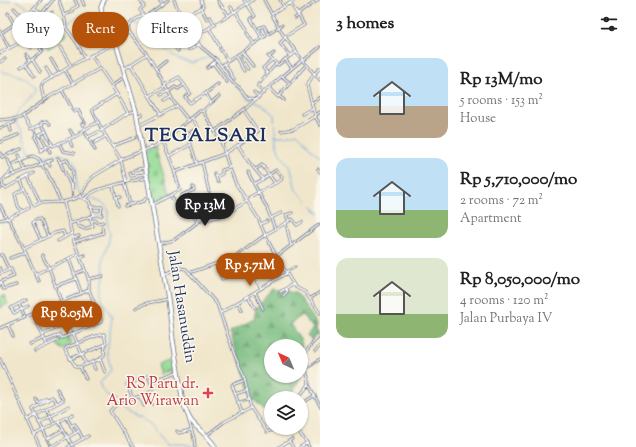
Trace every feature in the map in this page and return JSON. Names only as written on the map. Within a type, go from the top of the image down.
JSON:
[{"type":"main road","name":"Jalan Hasanuddin","points":[[101,12],[104,0]]},
{"type":"main road","name":"Jalan Hasanuddin","points":[[117,48],[136,111],[141,136],[168,299],[182,398],[186,412],[192,423],[207,435],[215,447]]},
{"type":"street","points":[[30,12],[41,0]]},
{"type":"street","points":[[43,12],[53,0]]},
{"type":"street","points":[[59,0],[63,12]]},
{"type":"street","points":[[75,0],[78,6],[72,9],[72,12],[64,15],[65,24],[85,58]]},
{"type":"street","points":[[82,0],[84,5]]},
{"type":"street","points":[[140,0],[145,6],[140,10],[141,12]]},
{"type":"street","points":[[160,0],[163,4]]},
{"type":"street","points":[[152,12],[168,0]]},
{"type":"street","points":[[174,0],[180,12]]},
{"type":"street","points":[[200,0],[203,5],[201,8],[207,19],[210,17],[215,25]]},
{"type":"street","points":[[244,0],[255,16],[251,19],[263,37]]},
{"type":"street","points":[[202,32],[253,0]]},
{"type":"street","points":[[264,0],[278,27],[306,65],[320,80]]},
{"type":"street","points":[[280,0],[284,7]]},
{"type":"street","points":[[272,14],[295,0]]},
{"type":"street","points":[[218,1],[228,16]]},
{"type":"street","points":[[294,18],[319,1]]},
{"type":"street","points":[[290,3],[304,25],[285,37],[280,43],[290,56]]},
{"type":"street","points":[[231,7],[247,29]]},
{"type":"street","points":[[14,8],[18,12]]},
{"type":"street","points":[[193,12],[201,8]]},
{"type":"street","points":[[33,9],[40,12]]},
{"type":"street","points":[[8,14],[12,20]]},
{"type":"street","points":[[137,19],[131,23],[128,29],[130,33],[156,69],[177,106],[189,121]]},
{"type":"street","points":[[222,65],[282,25]]},
{"type":"street","points":[[9,48],[0,32],[12,26]]},
{"type":"street","points":[[263,37],[259,28],[264,26],[269,34]]},
{"type":"street","points":[[209,28],[228,61]]},
{"type":"street","points":[[247,33],[254,44]]},
{"type":"street","points":[[0,52],[12,46]]},
{"type":"street","points":[[202,47],[222,65],[234,79]]},
{"type":"street","points":[[215,131],[252,104],[281,76],[320,47]]},
{"type":"street","points":[[21,67],[42,52],[40,48]]},
{"type":"street","points":[[61,48],[71,66]]},
{"type":"street","points":[[44,100],[42,85],[71,66],[104,48]]},
{"type":"street","points":[[242,52],[253,66]]},
{"type":"street","points":[[274,52],[269,57],[276,64]]},
{"type":"street","points":[[264,93],[258,85],[268,74],[269,70],[276,64],[278,65],[297,52]]},
{"type":"street","points":[[26,54],[30,61]]},
{"type":"street","points":[[124,69],[146,54]]},
{"type":"street","points":[[238,54],[248,69]]},
{"type":"street","points":[[91,55],[128,113]]},
{"type":"street","points":[[235,56],[244,70]]},
{"type":"street","points":[[0,62],[5,59]]},
{"type":"street","points":[[32,59],[40,72]]},
{"type":"street","points":[[285,59],[292,68]]},
{"type":"street","points":[[51,60],[59,74]]},
{"type":"street","points":[[207,68],[217,60]]},
{"type":"street","points":[[268,74],[263,68],[272,60]]},
{"type":"street","points":[[156,69],[166,61]]},
{"type":"street","points":[[213,63],[227,82]]},
{"type":"street","points":[[26,64],[34,76]]},
{"type":"street","points":[[131,65],[161,115]]},
{"type":"street","points":[[222,65],[232,82],[236,84],[248,98],[257,99]]},
{"type":"street","points":[[279,96],[306,65]]},
{"type":"street","points":[[46,68],[52,78]]},
{"type":"street","points":[[320,68],[307,85],[315,116],[320,125]]},
{"type":"street","points":[[0,120],[24,116],[44,100],[99,69]]},
{"type":"street","points":[[65,70],[73,84]]},
{"type":"street","points":[[107,86],[126,76]]},
{"type":"street","points":[[283,76],[290,82]]},
{"type":"street","points":[[150,96],[179,77],[190,93],[185,97],[190,103],[218,84]]},
{"type":"street","points":[[161,95],[175,87],[178,89],[184,85]]},
{"type":"street","points":[[269,88],[278,97],[279,96],[284,100]]},
{"type":"street","points":[[62,90],[74,112],[78,110],[85,123],[82,124],[85,129]]},
{"type":"street","points":[[254,92],[257,99]]},
{"type":"street","points":[[206,93],[211,103]]},
{"type":"street","points":[[117,94],[93,109],[93,112],[120,160],[130,204]]},
{"type":"street","points":[[0,220],[8,218],[40,203],[73,200],[81,195],[86,184],[91,178],[120,160],[156,146],[200,111],[203,111],[219,96]]},
{"type":"street","points":[[164,101],[171,97]]},
{"type":"street","points":[[312,103],[320,97]]},
{"type":"street","points":[[139,126],[177,106]]},
{"type":"street","points":[[302,114],[313,108]]},
{"type":"street","points":[[244,110],[257,131]]},
{"type":"street","points":[[88,137],[102,130],[128,113],[136,111]]},
{"type":"street","points":[[203,111],[222,144],[224,154],[236,184],[261,224],[276,255],[293,284],[311,298],[320,313]]},
{"type":"street","points":[[282,132],[294,129],[320,112]]},
{"type":"street","points":[[137,116],[142,114]]},
{"type":"street","points":[[24,116],[31,129],[33,129],[37,136],[35,137],[41,150],[52,144],[53,146],[86,132],[95,150]]},
{"type":"street","points":[[187,135],[198,127],[192,118]]},
{"type":"street","points":[[33,129],[46,120],[50,124]]},
{"type":"street","points":[[0,128],[15,122]]},
{"type":"street","points":[[80,132],[98,122]]},
{"type":"street","points":[[9,124],[11,131]]},
{"type":"street","points":[[42,124],[52,144]]},
{"type":"street","points":[[182,126],[191,144],[197,164]]},
{"type":"street","points":[[175,172],[224,154],[261,129]]},
{"type":"street","points":[[70,130],[74,137]]},
{"type":"street","points":[[37,136],[46,131]]},
{"type":"street","points":[[40,134],[50,152]]},
{"type":"street","points":[[222,144],[237,134]]},
{"type":"street","points":[[0,142],[18,135]]},
{"type":"street","points":[[94,143],[106,136]]},
{"type":"street","points":[[112,146],[141,136]]},
{"type":"street","points":[[69,139],[72,146]]},
{"type":"street","points":[[152,205],[180,190],[163,141]]},
{"type":"street","points":[[59,143],[63,151],[74,153]]},
{"type":"street","points":[[169,156],[191,144]]},
{"type":"street","points":[[238,145],[248,161],[263,179]]},
{"type":"street","points":[[0,153],[2,157],[21,149]]},
{"type":"street","points":[[18,155],[25,171]]},
{"type":"street","points":[[10,165],[33,156],[40,159],[62,202],[74,242],[88,278],[89,290],[101,319],[101,321],[62,338],[60,335],[45,342]]},
{"type":"street","points":[[58,158],[72,188]]},
{"type":"street","points":[[8,160],[14,175]]},
{"type":"street","points":[[5,178],[52,160]]},
{"type":"street","points":[[60,162],[67,160],[72,168],[73,200]]},
{"type":"street","points":[[48,161],[50,166]]},
{"type":"street","points":[[202,162],[209,192]]},
{"type":"street","points":[[256,169],[262,165],[275,183]]},
{"type":"street","points":[[134,170],[146,168]]},
{"type":"street","points":[[213,178],[222,174],[222,170],[229,168]]},
{"type":"street","points":[[159,244],[174,240],[197,223],[225,214],[258,191],[281,180],[282,177],[276,170],[254,184]]},
{"type":"street","points":[[2,188],[2,183],[12,171]]},
{"type":"street","points":[[248,172],[275,229]]},
{"type":"street","points":[[2,188],[9,187],[34,173]]},
{"type":"street","points":[[130,173],[131,176],[147,173]]},
{"type":"street","points":[[214,173],[218,182]]},
{"type":"street","points":[[28,176],[40,203]]},
{"type":"street","points":[[86,198],[95,192],[113,186],[148,178]]},
{"type":"street","points":[[20,180],[32,206]]},
{"type":"street","points":[[113,186],[118,206]]},
{"type":"street","points":[[192,208],[187,210],[185,208],[182,195],[194,190],[193,187]]},
{"type":"street","points":[[22,212],[18,206],[15,194],[24,189]]},
{"type":"street","points":[[186,193],[197,223]]},
{"type":"street","points":[[81,195],[89,201],[93,214]]},
{"type":"street","points":[[116,198],[120,196]]},
{"type":"street","points":[[125,206],[144,201],[146,198],[151,196]]},
{"type":"street","points":[[171,196],[180,212]]},
{"type":"street","points":[[0,205],[24,248],[39,281]]},
{"type":"street","points":[[69,224],[90,217],[93,214],[101,213],[102,207],[90,207]]},
{"type":"street","points":[[271,218],[281,213]]},
{"type":"street","points":[[289,221],[286,215],[292,213]]},
{"type":"street","points":[[93,214],[102,215]]},
{"type":"street","points":[[76,221],[78,226],[84,229],[93,226],[90,217]]},
{"type":"street","points":[[41,240],[34,223],[35,220],[40,219],[48,236]]},
{"type":"street","points":[[189,273],[238,256],[265,235],[292,219],[297,225],[302,222]]},
{"type":"street","points":[[92,221],[95,220],[98,223],[104,222]]},
{"type":"street","points":[[261,224],[266,220]]},
{"type":"street","points":[[286,223],[291,246]]},
{"type":"street","points":[[216,264],[222,279],[240,271],[246,271],[291,246],[320,224]]},
{"type":"street","points":[[74,242],[103,233],[102,227]]},
{"type":"street","points":[[24,248],[48,236],[63,231],[65,237]]},
{"type":"street","points":[[58,241],[72,234]]},
{"type":"street","points":[[73,238],[79,236]]},
{"type":"street","points":[[10,258],[26,252]]},
{"type":"street","points":[[35,273],[79,254]]},
{"type":"street","points":[[0,255],[2,255],[9,270],[11,270],[14,276],[0,282],[3,289],[16,285]]},
{"type":"street","points":[[42,255],[49,268],[64,313],[83,353],[86,364]]},
{"type":"street","points":[[80,257],[85,255]]},
{"type":"street","points":[[69,259],[81,293]]},
{"type":"street","points":[[0,263],[5,261]]},
{"type":"street","points":[[220,313],[295,267]]},
{"type":"street","points":[[0,268],[1,273],[9,270]]},
{"type":"street","points":[[164,274],[182,268],[186,269],[217,304],[245,380],[251,408],[264,428]]},
{"type":"street","points":[[74,274],[85,270]]},
{"type":"street","points":[[88,278],[103,276]]},
{"type":"street","points":[[55,286],[76,278]]},
{"type":"street","points":[[256,281],[261,288]]},
{"type":"street","points":[[280,292],[293,284]]},
{"type":"street","points":[[283,296],[287,292],[286,289]]},
{"type":"street","points":[[0,328],[89,290]]},
{"type":"street","points":[[255,292],[263,309]]},
{"type":"street","points":[[311,298],[320,292]]},
{"type":"street","points":[[248,296],[255,308]]},
{"type":"street","points":[[136,308],[143,304],[168,299]]},
{"type":"street","points":[[26,300],[11,308],[15,313],[28,306]]},
{"type":"street","points":[[37,324],[93,301]]},
{"type":"street","points":[[238,302],[242,310]]},
{"type":"street","points":[[18,304],[25,317]]},
{"type":"street","points":[[42,334],[97,311]]},
{"type":"street","points":[[33,313],[47,345]]},
{"type":"street","points":[[8,324],[13,336]]},
{"type":"street","points":[[104,334],[105,344],[104,355],[100,359],[80,367],[76,367],[65,349],[104,334]]},
{"type":"street","points":[[308,348],[320,336]]},
{"type":"street","points":[[30,344],[44,338]]},
{"type":"street","points":[[35,351],[58,340]]},
{"type":"street","points":[[70,359],[105,344]]},
{"type":"street","points":[[315,351],[320,346]]},
{"type":"street","points":[[100,359],[105,372]]},
{"type":"street","points":[[308,368],[320,359]]},
{"type":"street","points":[[0,360],[40,447]]},
{"type":"street","points":[[92,362],[95,369]]},
{"type":"street","points":[[80,367],[86,379]]},
{"type":"street","points":[[151,382],[179,372]]},
{"type":"street","points":[[133,399],[128,388],[128,382],[148,376],[153,389],[140,397],[116,405],[111,409],[111,413],[133,447]]},
{"type":"street","points":[[308,379],[320,406]]},
{"type":"street","points":[[242,414],[232,385],[245,380]]},
{"type":"street","points":[[128,388],[135,381]]},
{"type":"street","points":[[304,391],[309,384]]},
{"type":"street","points":[[27,420],[63,400],[57,389]]},
{"type":"street","points":[[234,394],[248,390]]},
{"type":"street","points":[[148,393],[152,404]]},
{"type":"street","points":[[308,399],[314,395]]},
{"type":"street","points":[[140,397],[144,406]]},
{"type":"street","points":[[58,403],[52,398],[38,404],[33,409],[38,423],[51,447],[79,431]]},
{"type":"street","points":[[237,403],[250,398]]},
{"type":"street","points":[[36,399],[38,404]]},
{"type":"street","points":[[38,423],[69,406]]},
{"type":"street","points":[[207,435],[219,426],[251,408]]},
{"type":"street","points":[[46,410],[54,424]]},
{"type":"street","points":[[186,412],[192,430],[195,447]]},
{"type":"street","points":[[34,435],[72,414]]},
{"type":"street","points":[[67,418],[75,433]]},
{"type":"street","points":[[59,422],[72,446]]},
{"type":"street","points":[[71,426],[75,424],[83,439]]},
{"type":"street","points":[[47,438],[63,430]]},
{"type":"street","points":[[177,430],[179,433],[192,430]]},
{"type":"street","points":[[301,435],[309,447]]},
{"type":"street","points":[[68,447],[88,436]]},
{"type":"street","points":[[279,447],[292,439]]},
{"type":"street","points":[[289,442],[293,447]]},
{"type":"street","points":[[300,447],[307,443]]},
{"type":"green space","points":[[64,28],[67,34],[64,36]]},
{"type":"green space","points":[[155,147],[170,196],[154,204],[144,153]]},
{"type":"green space","points":[[274,289],[296,293],[317,324],[316,331],[319,333],[311,340],[307,335],[313,328],[302,315],[290,324],[300,339],[264,339],[264,383],[298,383],[294,391],[264,391],[264,409],[253,399],[230,332],[254,319],[256,308]]},
{"type":"green space","points":[[4,295],[8,304],[0,308],[0,297]]},
{"type":"green space","points":[[68,336],[72,345],[66,347],[64,350],[57,345],[61,339]]},
{"type":"green space","points":[[169,361],[173,369],[161,374],[158,365]]},
{"type":"waterway","points":[[0,4],[11,0]]},
{"type":"waterway","points":[[16,0],[55,25],[67,23],[72,20]]},
{"type":"waterway","points":[[129,23],[143,27],[166,50],[178,59],[192,63],[209,57],[215,58]]},
{"type":"waterway","points":[[0,70],[5,73],[21,76],[36,88],[15,119],[21,130],[28,150],[47,156],[63,155],[73,160],[76,164],[76,188],[79,193],[104,204],[108,209],[108,226],[110,235],[103,259],[104,277],[101,294],[112,318],[107,352],[111,370],[100,383],[101,388],[125,411],[141,418],[152,426],[165,442],[169,444],[184,444],[194,447]]},
{"type":"waterway","points":[[224,70],[233,82]]},
{"type":"waterway","points":[[236,86],[247,98],[262,104],[274,115],[276,142],[279,152],[291,169],[296,190],[320,214]]},
{"type":"waterway","points":[[275,136],[286,136],[297,133],[320,157]]},
{"type":"place","name":"RS Paru dr. Ario Wirawan","points":[[208,393]]},
{"type":"district","name":"TEGALSARI","points":[[206,136]]}]
